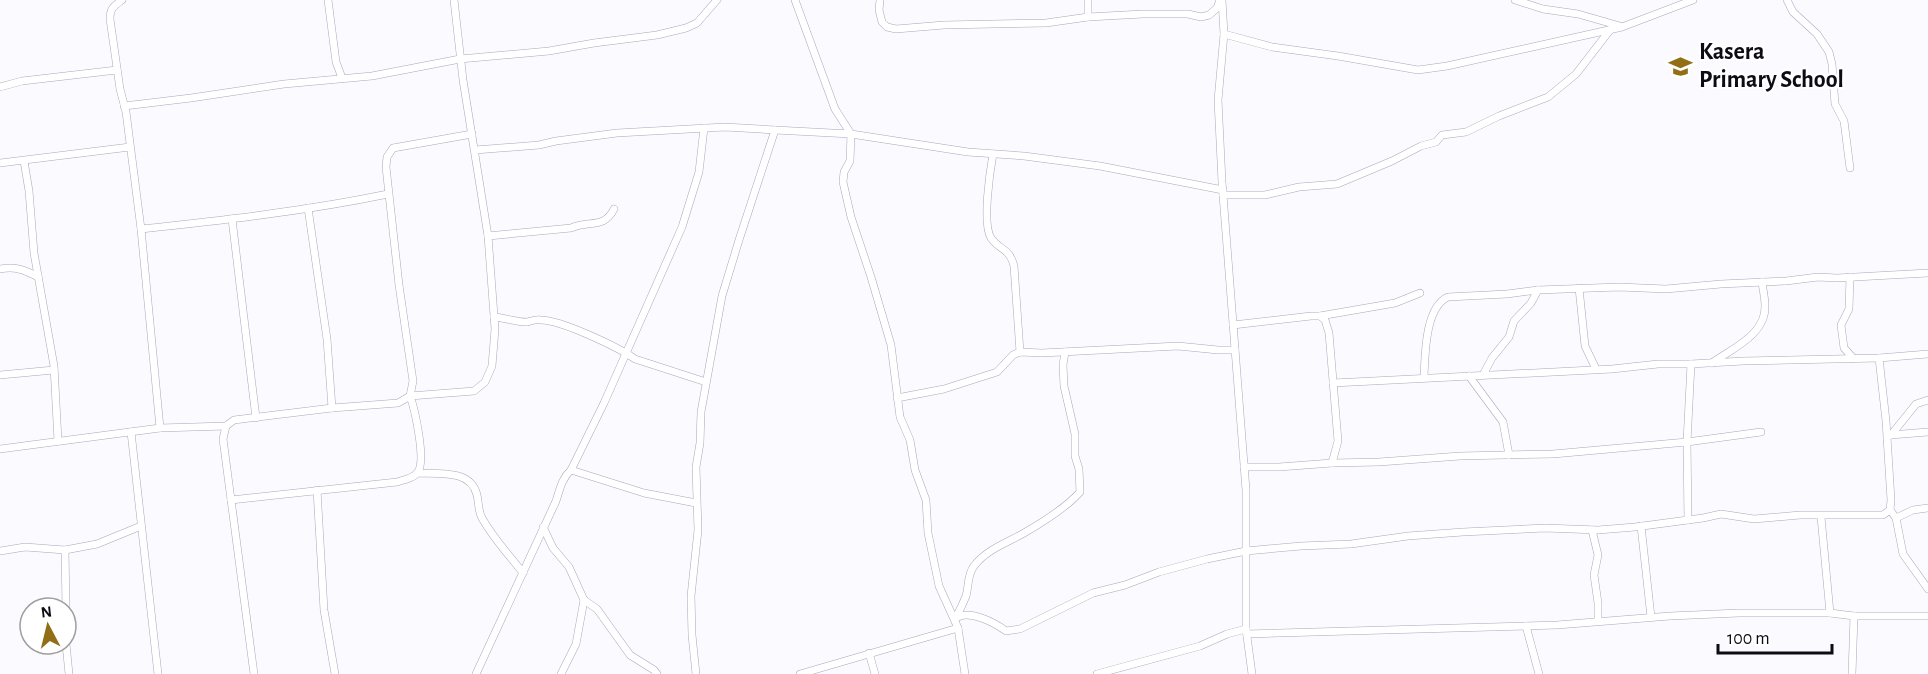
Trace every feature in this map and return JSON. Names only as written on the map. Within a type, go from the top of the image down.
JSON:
[{"type":"street","points":[[122,0],[110,11],[141,229],[160,428]]},
{"type":"street","points":[[328,0],[336,62],[342,78]]},
{"type":"street","points":[[0,449],[160,428],[226,426],[234,420],[256,417],[398,403],[410,396],[474,391],[485,382],[492,366],[494,316],[488,236],[460,59],[454,0]]},
{"type":"street","points":[[124,106],[284,84],[372,76],[460,59],[549,51],[657,35],[697,23],[717,0]]},
{"type":"street","points":[[795,0],[835,110],[851,134],[850,161],[844,172],[843,182],[851,217],[891,345],[900,417],[910,440],[915,470],[926,500],[928,533],[939,586],[958,628],[965,674]]},
{"type":"street","points":[[880,0],[879,10],[882,22],[887,27],[896,29],[944,25],[1046,23],[1088,17],[1179,14],[1201,16],[1209,15],[1217,8],[1221,0]]},
{"type":"street","points":[[1088,0],[1088,17]]},
{"type":"street","points":[[1221,0],[1224,34],[1218,100],[1223,193],[1245,467],[1247,631],[1252,674]]},
{"type":"street","points":[[1515,0],[1543,9],[1578,14],[1622,27]]},
{"type":"street","points":[[1224,34],[1272,47],[1418,70],[1447,66],[1622,27],[1693,0]]},
{"type":"street","points":[[1787,0],[1794,12],[1817,34],[1829,52],[1835,104],[1844,121],[1850,168]]},
{"type":"street","points":[[474,150],[528,147],[617,133],[725,127],[851,134],[899,142],[1100,166],[1223,193],[1265,195],[1299,187],[1338,184],[1421,146],[1436,142],[1442,135],[1466,132],[1499,116],[1548,98],[1576,74],[1610,30]]},
{"type":"street","points":[[0,87],[21,81],[117,70]]},
{"type":"street","points":[[476,674],[556,501],[565,475],[571,470],[604,403],[682,227],[699,172],[704,128]]},
{"type":"street","points":[[696,674],[691,596],[698,530],[696,467],[706,382],[722,296],[775,130]]},
{"type":"street","points":[[417,473],[421,464],[416,413],[410,396],[413,381],[388,194],[387,157],[393,148],[472,134]]},
{"type":"street","points":[[0,163],[130,147]]},
{"type":"street","points":[[993,154],[987,188],[988,232],[992,240],[1011,255],[1014,266],[1020,352]]},
{"type":"street","points":[[24,161],[38,277],[54,370],[58,441]]},
{"type":"street","points":[[141,229],[338,204],[388,194]]},
{"type":"street","points":[[308,208],[327,339],[332,408]]},
{"type":"street","points":[[488,236],[571,228],[583,223],[605,221],[614,209]]},
{"type":"street","points":[[232,219],[256,417]]},
{"type":"street","points":[[0,269],[10,267],[23,269],[38,277]]},
{"type":"street","points":[[1424,377],[1428,332],[1436,309],[1441,300],[1458,296],[1579,288],[1666,289],[1818,277],[1928,273]]},
{"type":"street","points":[[1850,277],[1849,309],[1841,326],[1844,348],[1853,358]]},
{"type":"street","points":[[1712,363],[1746,341],[1756,330],[1765,308],[1762,282]]},
{"type":"street","points":[[1579,288],[1585,346],[1596,369]]},
{"type":"street","points":[[1483,375],[1492,358],[1509,337],[1514,321],[1531,303],[1538,290]]},
{"type":"street","points":[[1233,325],[1320,316],[1395,303],[1420,293]]},
{"type":"street","points":[[494,316],[525,322],[553,321],[626,352],[635,359],[706,382]]},
{"type":"street","points":[[1320,316],[1325,320],[1329,333],[1338,441],[1332,462]]},
{"type":"street","points":[[897,398],[944,389],[997,372],[1013,355],[1020,352],[1178,346],[1218,351],[1235,350]]},
{"type":"street","points":[[955,619],[966,594],[972,568],[980,559],[994,548],[1043,521],[1073,500],[1080,492],[1079,469],[1074,456],[1075,434],[1065,386],[1063,365],[1065,352]]},
{"type":"street","points":[[1333,383],[1596,369],[1658,363],[1879,358],[1928,354]]},
{"type":"street","points":[[1879,358],[1889,436],[1890,510],[1896,518],[1903,554],[1928,589]]},
{"type":"street","points":[[1688,520],[1687,441],[1691,364]]},
{"type":"street","points":[[0,375],[54,370]]},
{"type":"street","points":[[1469,376],[1503,422],[1509,455]]},
{"type":"street","points":[[1889,436],[1916,404],[1928,400]]},
{"type":"street","points":[[226,426],[223,439],[254,674]]},
{"type":"street","points":[[130,432],[158,674]]},
{"type":"street","points":[[1245,467],[1379,462],[1460,456],[1553,454],[1761,432]]},
{"type":"street","points":[[1889,436],[1928,432]]},
{"type":"street","points":[[571,470],[644,493],[696,503]]},
{"type":"street","points":[[231,500],[397,482],[417,473],[450,473],[473,485],[480,514],[491,533],[523,573]]},
{"type":"street","points":[[318,490],[324,609],[335,674]]},
{"type":"street","points":[[1896,518],[1913,510],[1928,508]]},
{"type":"street","points":[[955,619],[959,615],[972,616],[996,623],[1009,631],[1020,628],[1093,593],[1207,559],[1246,551],[1351,544],[1408,536],[1462,532],[1545,528],[1592,530],[1641,526],[1721,514],[1754,519],[1800,515],[1821,517],[1883,515],[1890,510]]},
{"type":"street","points":[[1821,517],[1830,613]]},
{"type":"street","points":[[0,551],[25,547],[65,550],[97,544],[141,526]]},
{"type":"street","points":[[1641,526],[1651,617]]},
{"type":"street","points":[[543,527],[553,548],[569,567],[584,600],[597,609],[630,655],[657,674]]},
{"type":"street","points":[[1592,530],[1598,555],[1594,575],[1598,621]]},
{"type":"street","points":[[65,550],[66,596]]},
{"type":"street","points":[[561,674],[576,644],[584,600]]},
{"type":"street","points":[[1097,674],[1200,646],[1227,634],[1247,631],[1526,626],[1739,613],[1928,616]]},
{"type":"street","points":[[1852,674],[1854,616]]},
{"type":"street","points":[[1526,626],[1539,674]]},
{"type":"street","points":[[800,674],[958,628]]},
{"type":"street","points":[[869,654],[875,674]]},
{"type":"street","points":[[67,656],[69,674]]},
{"type":"place","name":"Kasera Primary School","points":[[1681,66]]}]
